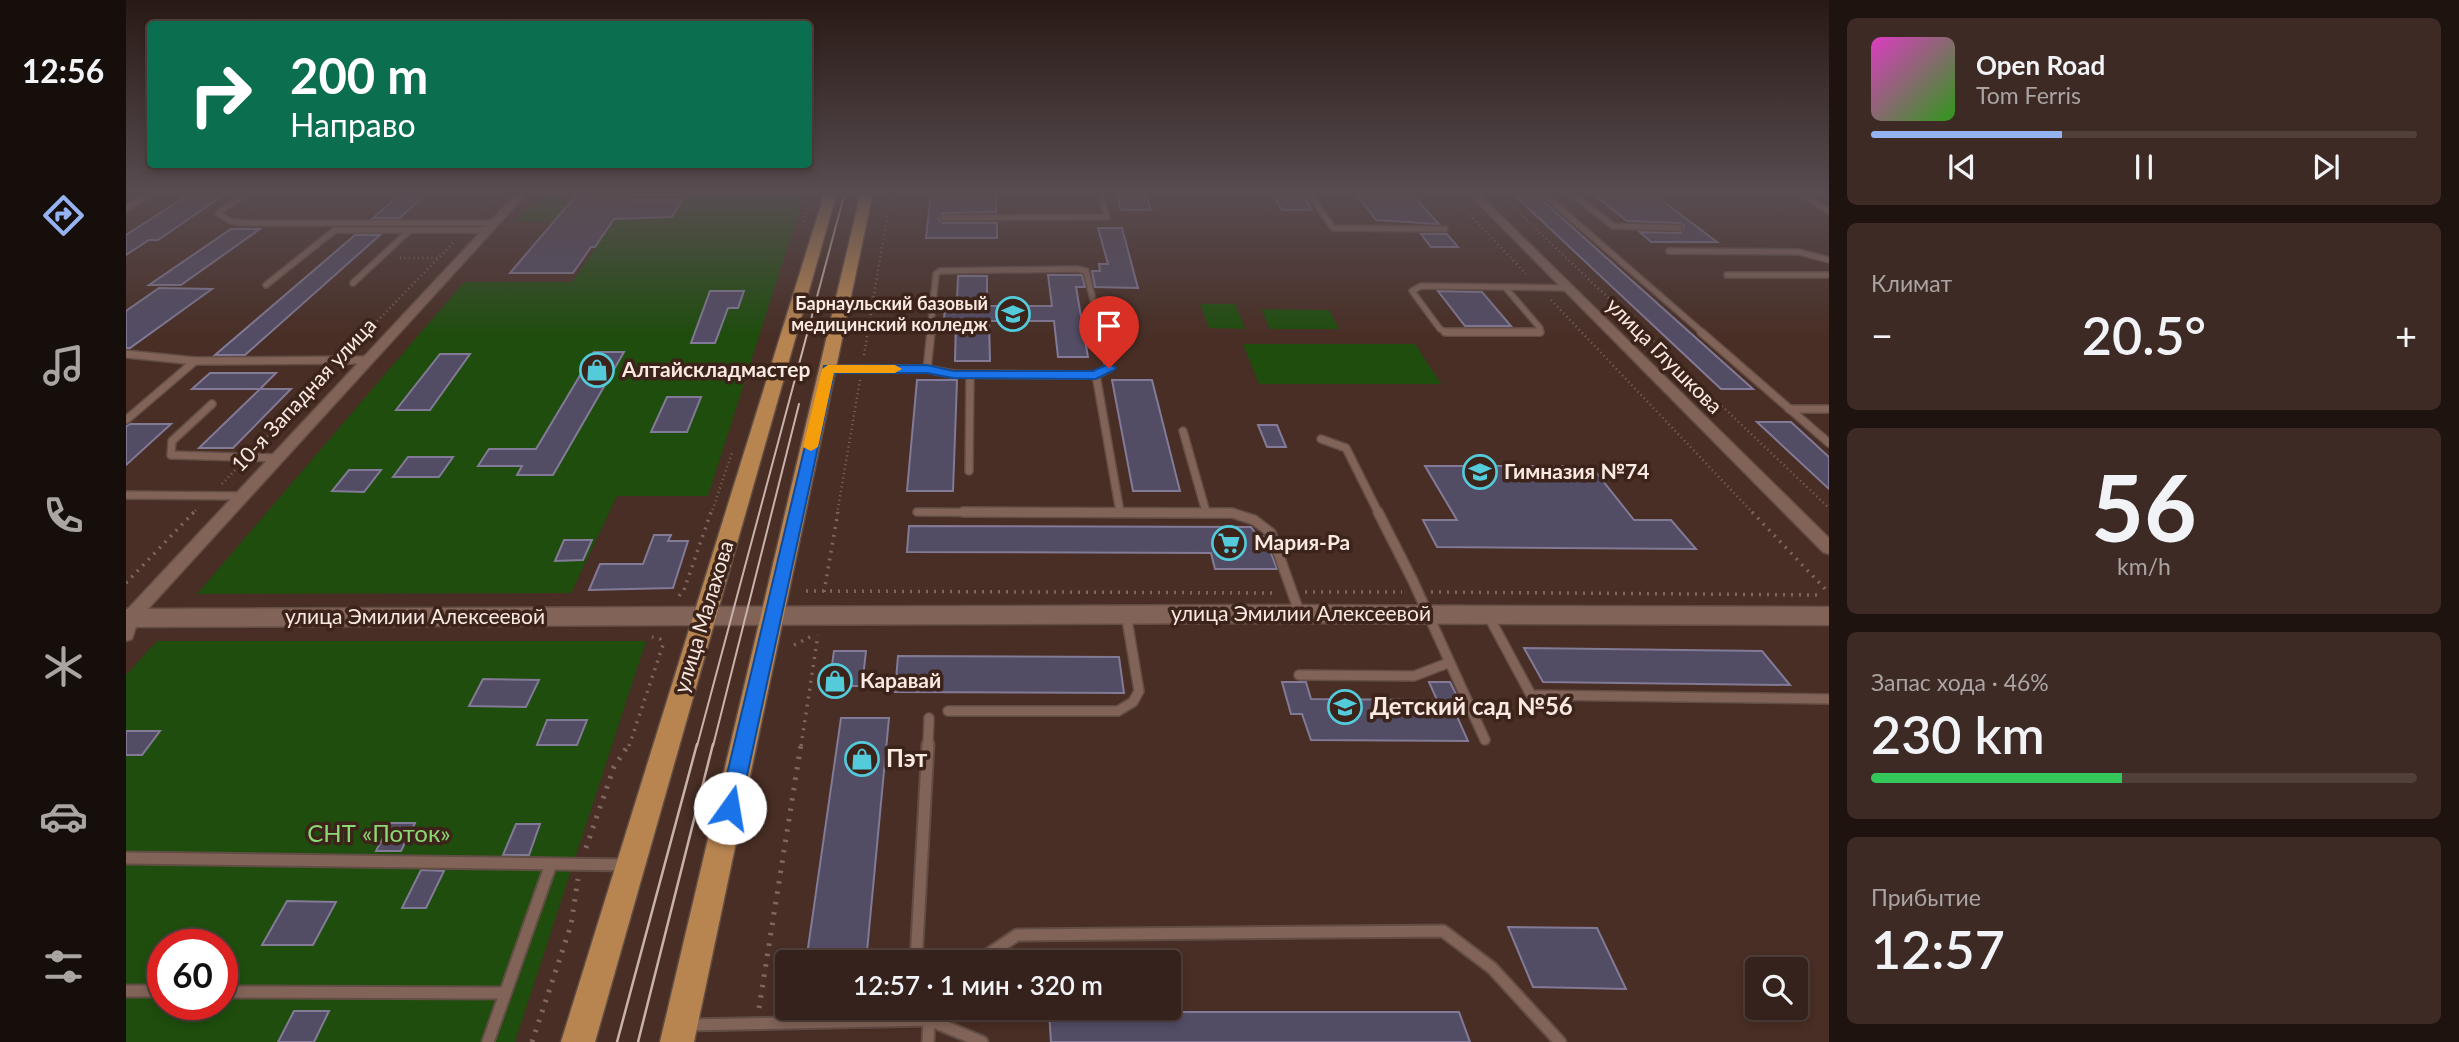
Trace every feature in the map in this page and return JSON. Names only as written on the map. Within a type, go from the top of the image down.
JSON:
[{"type":"main road","name":"улица Малахова","points":[[578,1042],[817,241]]},
{"type":"main road","points":[[679,1034],[856,241]]},
{"type":"street","name":"10-я Западная улица","points":[[127,623],[478,241]]},
{"type":"street","name":"улица Глушкова","points":[[1521,241],[1829,548]]},
{"type":"street","name":"улица Эмилии Алексеевой","points":[[127,623],[705,615],[1126,614],[1296,603],[1429,615],[1829,616]]},
{"type":"lane","points":[[267,285],[322,241]]},
{"type":"lane","points":[[353,283],[399,241]]},
{"type":"lane","points":[[1597,241],[1829,443]]},
{"type":"lane","points":[[1669,251],[1798,252],[1829,260]]},
{"type":"lane","points":[[828,369],[927,369],[970,375],[1096,375],[1109,368],[1086,271],[949,269],[936,274],[927,369]]},
{"type":"lane","points":[[1727,275],[1829,275]]},
{"type":"lane","points":[[1505,287],[1541,328],[1540,333],[1448,333],[1440,329],[1412,291],[1421,286],[1505,287],[1539,288],[1569,288]]},
{"type":"lane","points":[[126,354],[154,354],[176,360],[195,361],[368,360]]},
{"type":"lane","points":[[126,420],[195,361]]},
{"type":"lane","points":[[970,375],[970,471]]},
{"type":"lane","points":[[1096,375],[1120,512]]},
{"type":"lane","points":[[212,404],[172,441],[171,455],[278,458]]},
{"type":"lane","points":[[1790,409],[1829,409]]},
{"type":"lane","points":[[1183,431],[1206,512]]},
{"type":"lane","points":[[1321,439],[1346,448],[1429,615],[1448,663],[1485,740]]},
{"type":"lane","points":[[126,495],[243,495]]},
{"type":"lane","points":[[917,512],[1232,513],[1254,520],[1271,533],[1296,603]]},
{"type":"lane","points":[[948,711],[1118,711],[1133,702],[1139,691],[1126,614]]},
{"type":"lane","points":[[1488,615],[1531,695],[1829,698]]},
{"type":"lane","points":[[1299,675],[1415,676],[1448,663]]},
{"type":"lane","points":[[917,950],[929,718]]},
{"type":"lane","points":[[126,858],[631,865]]},
{"type":"lane","points":[[488,1042],[551,864]]},
{"type":"lane","points":[[995,950],[1017,935],[1443,931],[1473,950],[1500,973],[1560,1042]]},
{"type":"lane","points":[[126,991],[147,991]]},
{"type":"lane","points":[[238,992],[505,993]]},
{"type":"lane","points":[[679,1034],[842,1020]]},
{"type":"lane","points":[[927,1020],[929,1042]]},
{"type":"lane","points":[[939,1020],[982,1042]]},
{"type":"path","points":[[126,583],[455,241]]},
{"type":"path","points":[[824,592],[883,241]]},
{"type":"path","points":[[1494,241],[1829,594]]},
{"type":"path","points":[[1548,241],[1829,508]]},
{"type":"path","points":[[380,258],[438,258]]},
{"type":"path","points":[[872,306],[933,307]]},
{"type":"path","points":[[806,591],[1296,603],[1418,592],[1829,594]]},
{"type":"path","points":[[757,1026],[818,633]]},
{"type":"path","points":[[532,1042],[571,925],[581,864],[614,766],[627,751],[663,645],[660,639],[648,636]]},
{"type":"green space","points":[[600,241],[789,241],[708,496],[617,496],[571,593],[197,594],[464,282],[572,282]]},
{"type":"green space","points":[[1200,304],[1235,304],[1245,329],[1209,328]]},
{"type":"green space","points":[[1261,309],[1329,310],[1339,329],[1270,329]]},
{"type":"green space","points":[[1243,344],[1415,344],[1441,384],[1259,384]]},
{"type":"green space","name":"СНТ «Поток»","points":[[157,641],[646,641],[515,1042],[126,1042],[126,675]]},
{"type":"building","points":[[126,241],[148,241],[126,255]]},
{"type":"building","points":[[214,241],[244,241],[181,285],[149,285]]},
{"type":"building","points":[[348,241],[374,241],[245,355],[215,355]]},
{"type":"building","points":[[538,241],[599,241],[595,247],[591,247],[573,273],[510,273]]},
{"type":"building","points":[[1102,241],[1125,241],[1138,288],[1095,287],[1092,271],[1100,271],[1099,264],[1108,264]]},
{"type":"building","points":[[1426,241],[1453,241],[1458,247],[1431,247]]},
{"type":"building","points":[[1563,241],[1587,241],[1753,389],[1721,389]]},
{"type":"building","points":[[1649,241],[1717,242],[1651,242]]},
{"type":"building","name":"Барнаульский базовый медицинский колледж","points":[[1048,275],[1082,275],[1085,287],[1076,287],[1088,357],[1058,357],[1054,321],[989,321],[990,361],[955,361],[956,322],[944,322],[945,301],[957,301],[958,276],[987,276],[987,306],[1052,306]]},
{"type":"building","points":[[159,288],[212,289],[130,348],[126,348],[126,311]]},
{"type":"building","points":[[710,291],[744,291],[738,308],[728,308],[715,343],[691,343]]},
{"type":"building","points":[[1438,291],[1482,292],[1511,326],[1465,326]]},
{"type":"building","points":[[594,352],[624,352],[553,475],[517,475],[522,466],[478,466],[489,449],[536,449]]},
{"type":"building","points":[[440,354],[470,354],[430,410],[396,410]]},
{"type":"building","points":[[210,373],[276,373],[260,389],[192,389]]},
{"type":"building","points":[[917,380],[957,380],[953,491],[907,491]]},
{"type":"building","points":[[1112,380],[1152,380],[1180,491],[1133,491]]},
{"type":"building","points":[[260,389],[291,389],[233,448],[199,448]]},
{"type":"building","points":[[667,397],[701,397],[687,432],[651,432]]},
{"type":"building","points":[[1757,422],[1791,422],[1829,457],[1829,489]]},
{"type":"building","points":[[171,424],[126,465],[126,426]]},
{"type":"building","points":[[1258,425],[1277,425],[1286,447],[1267,447]]},
{"type":"building","points":[[408,457],[453,457],[439,477],[393,477]]},
{"type":"building","points":[[1425,466],[1591,466],[1634,520],[1671,520],[1696,549],[1437,547],[1423,520],[1457,520]]},
{"type":"building","points":[[349,470],[381,470],[364,492],[332,491]]},
{"type":"building","points":[[909,526],[1251,527],[1256,534],[1265,537],[1277,569],[1215,569],[1211,553],[907,552]]},
{"type":"building","points":[[654,535],[671,535],[668,541],[688,541],[673,588],[589,590],[600,564],[643,564]]},
{"type":"building","points":[[564,540],[592,540],[583,560],[555,561]]},
{"type":"building","points":[[1524,648],[1762,651],[1790,685],[1543,682]]},
{"type":"building","points":[[834,651],[866,651],[862,686],[829,686]]},
{"type":"building","points":[[898,656],[1119,657],[1124,693],[895,692]]},
{"type":"building","points":[[483,679],[539,680],[526,707],[469,706]]},
{"type":"building","points":[[1282,682],[1306,682],[1311,699],[1437,700],[1429,682],[1450,682],[1465,712],[1455,712],[1468,741],[1311,740],[1302,714],[1291,714]]},
{"type":"building","points":[[841,718],[889,718],[867,950],[808,950]]},
{"type":"building","points":[[547,720],[587,720],[577,745],[537,745]]},
{"type":"building","points":[[126,731],[160,731],[142,755],[126,755]]},
{"type":"building","points":[[391,823],[415,823],[401,851],[376,851]]},
{"type":"building","points":[[516,824],[540,824],[529,855],[503,855]]},
{"type":"building","points":[[421,870],[444,871],[426,908],[402,908]]},
{"type":"building","points":[[287,901],[336,902],[313,945],[262,945]]},
{"type":"building","points":[[1508,927],[1597,928],[1626,989],[1533,987]]},
{"type":"building","points":[[294,1011],[329,1011],[314,1042],[278,1042]]},
{"type":"building","points":[[1181,1012],[1459,1012],[1470,1042],[1051,1042],[1050,1020],[1181,1020]]},
{"type":"tram line","points":[[697,746],[832,241]]},
{"type":"tram line","points":[[713,746],[799,404]]},
{"type":"tram line","points":[[617,1042],[697,744]]},
{"type":"tram line","points":[[638,1042],[713,744]]},
{"type":"slow traffic","points":[[811,447],[828,369],[895,369]]},
{"type":"place","name":"Барнаульский базовый медицинский колледж","points":[[1013,314]]},
{"type":"place","name":"Алтайскладмастер","points":[[597,370]]},
{"type":"place","name":"Гимназия №74","points":[[1480,472]]},
{"type":"place","name":"Мария-Ра","points":[[1229,543]]},
{"type":"place","name":"Каравай","points":[[835,681]]},
{"type":"place","name":"Детский сад №56","points":[[1345,707]]},
{"type":"place","name":"Пэт","points":[[862,759]]},
{"type":"route","points":[[730,808],[828,369],[927,369],[953,374],[1096,375],[1109,368]]}]
